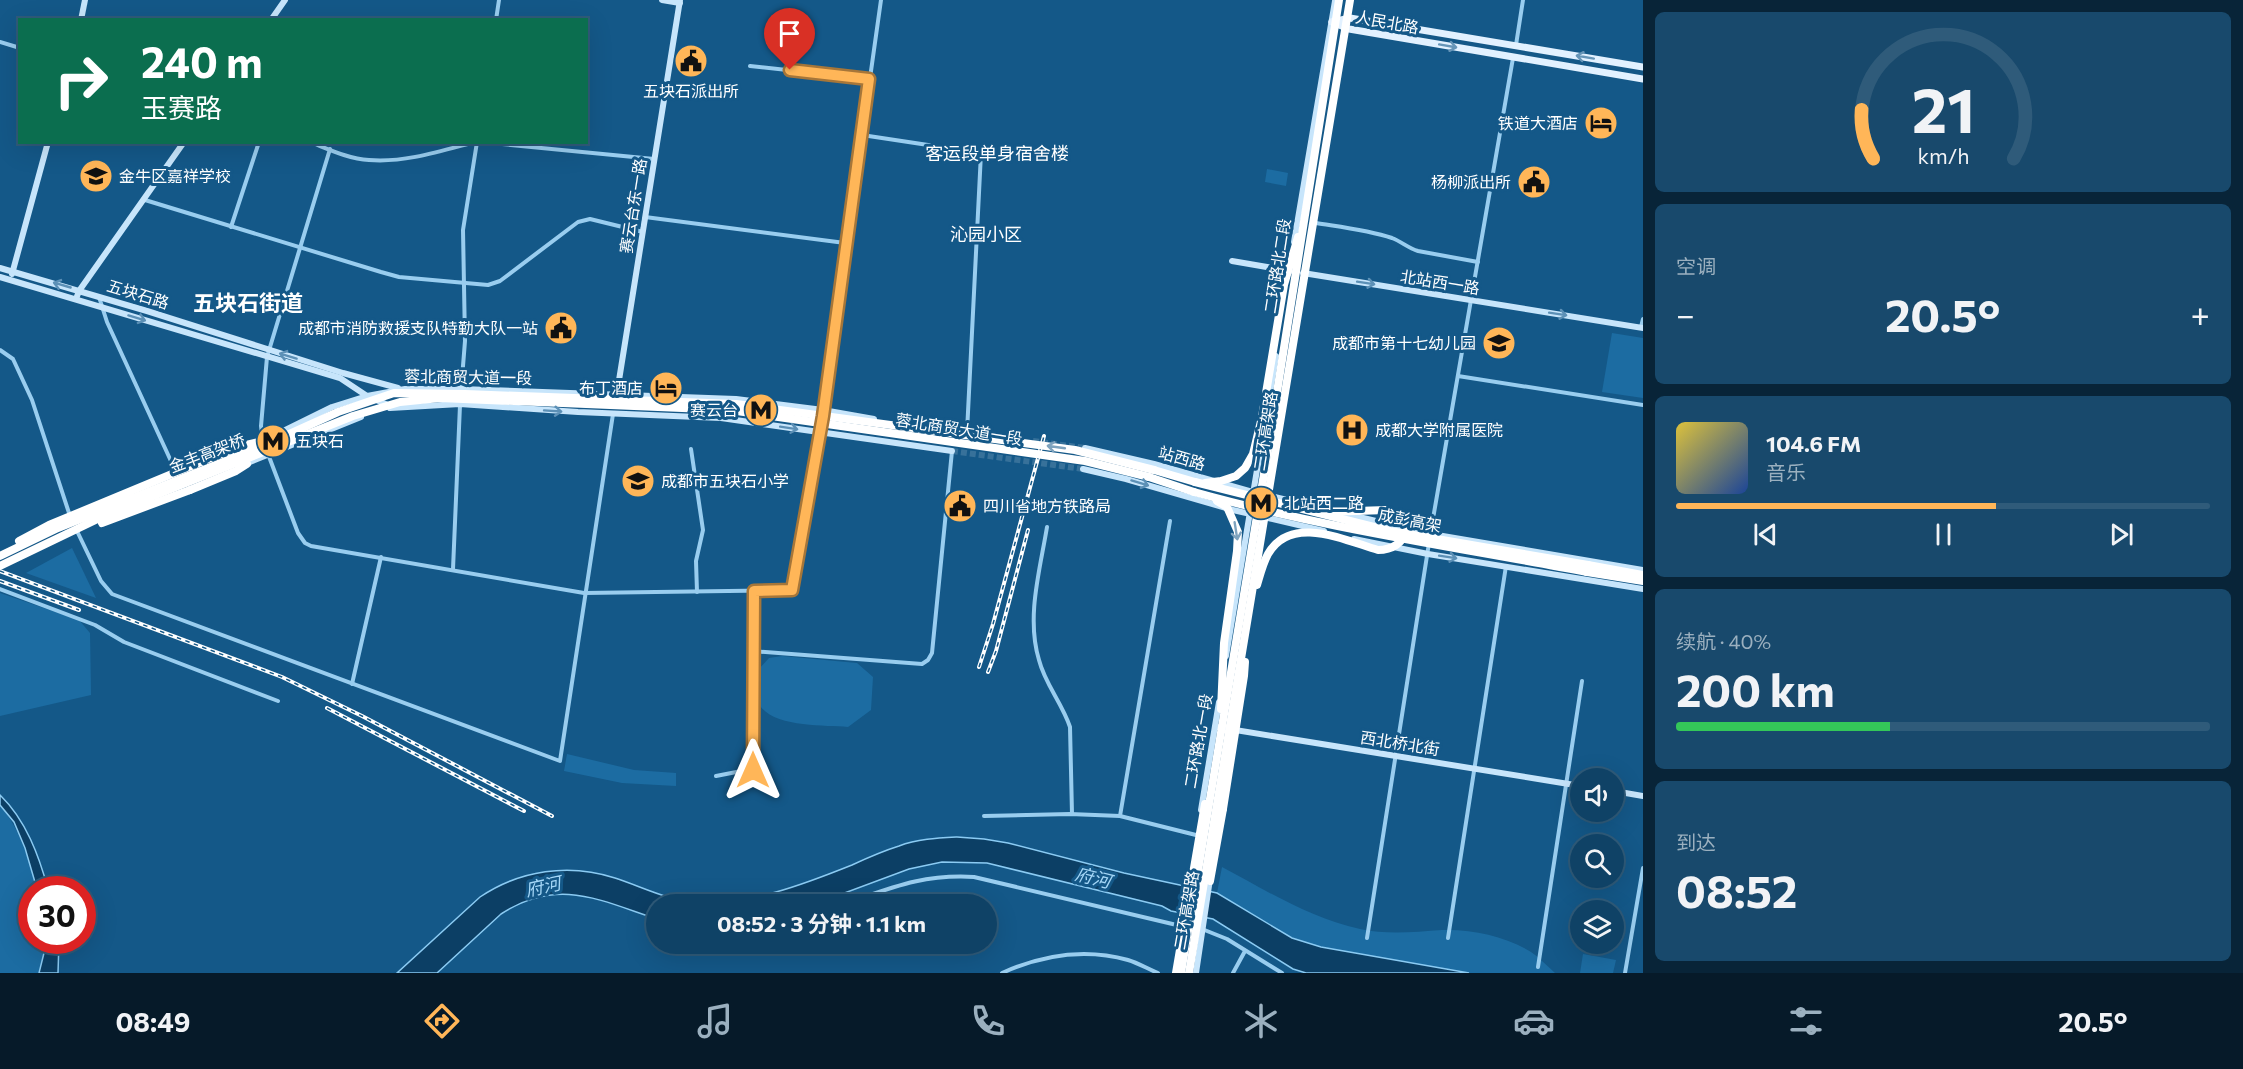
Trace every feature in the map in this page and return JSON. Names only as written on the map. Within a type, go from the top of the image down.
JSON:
[{"type":"highway","name":"二环高架路","points":[[1181,973],[1306,208],[1337,0]]},
{"type":"highway","name":"二环高架路","points":[[1189,973],[1352,0]]},
{"type":"highway","points":[[1195,482],[1221,481],[1236,476],[1245,468],[1253,454],[1262,417],[1284,285],[1306,208]]},
{"type":"highway","name":"金丰高架桥","points":[[0,555],[116,504],[263,446],[338,412],[394,393],[463,396]]},
{"type":"highway","name":"蓉北商贸大道一段","points":[[463,396],[618,397],[736,404],[823,413],[1075,450],[1117,459],[1195,482]]},
{"type":"highway","name":"蓉北商贸大道一段","points":[[463,396],[730,410],[1085,461],[1149,477],[1194,492]]},
{"type":"highway","name":"金丰高架桥","points":[[0,568],[9,561],[106,515],[380,407],[463,396]]},
{"type":"highway","points":[[11,550],[19,541],[49,525],[213,457],[263,441]]},
{"type":"highway","points":[[9,561],[108,520],[190,490],[236,471],[247,464]]},
{"type":"highway","name":"成彭高架","points":[[1195,482],[1390,531],[1588,569]]},
{"type":"highway","points":[[1175,973],[1212,767],[1221,735],[1224,643],[1238,532],[1227,507],[1194,492]]},
{"type":"highway","name":"成彭高架","points":[[1194,492],[1387,536],[1588,569]]},
{"type":"highway","points":[[1248,618],[1268,554],[1289,534],[1316,533],[1388,550],[1402,539],[1405,529],[1403,518],[1396,512],[1387,510],[1308,511]]},
{"type":"highway","points":[[1588,569],[1643,572]]},
{"type":"highway","points":[[1588,569],[1643,581]]},
{"type":"highway","points":[[1210,884],[1244,676],[1246,628]]},
{"type":"main road","points":[[82,18],[86,0]]},
{"type":"main road","points":[[272,18],[285,0]]},
{"type":"main road","points":[[662,0],[680,1]]},
{"type":"main road","name":"二环路北二段","points":[[1251,514],[1289,271],[1337,0]]},
{"type":"main road","name":"二环路北二段","points":[[1268,517],[1352,0]]},
{"type":"main road","name":"赛云台东一路","points":[[613,414],[618,397],[680,1]]},
{"type":"main road","name":"人民北路","points":[[1332,22],[1350,18],[1643,67]]},
{"type":"main road","name":"人民北路","points":[[1332,22],[1348,29],[1643,79]]},
{"type":"main road","points":[[11,280],[47,144]]},
{"type":"main road","points":[[75,299],[183,144]]},
{"type":"main road","name":"北站西一路","points":[[1232,261],[1642,328]]},
{"type":"main road","name":"五块石路","points":[[0,267],[99,297],[340,378],[367,396],[395,407]]},
{"type":"main road","name":"五块石路","points":[[0,277],[268,353],[405,389]]},
{"type":"main road","name":"蓉北商贸大道一段","points":[[0,555],[70,516],[178,476],[263,441],[332,407],[367,396],[405,389],[613,414],[721,418],[952,451]]},
{"type":"main road","name":"蓉北商贸大道一段","points":[[77,529],[247,464],[382,408],[463,396]]},
{"type":"main road","name":"蓉北商贸大道一段","points":[[823,413],[967,432]]},
{"type":"main road","name":"站西路","points":[[1085,448],[1154,464],[1271,497]]},
{"type":"main road","points":[[1083,469],[1378,545],[1643,589]]},
{"type":"main road","points":[[1271,497],[1431,534],[1643,572]]},
{"type":"main road","name":"二环路北一段","points":[[1175,973],[1181,924],[1251,514]]},
{"type":"main road","name":"二环路北一段","points":[[1196,973],[1214,842],[1268,517]]},
{"type":"main road","name":"西北桥北街","points":[[1215,726],[1570,785]]},
{"type":"main road","points":[[1624,793],[1643,796]]},
{"type":"street","points":[[496,18],[499,0]]},
{"type":"street","points":[[330,149],[268,353],[261,426],[263,441],[298,533],[305,543],[311,546],[584,593],[792,590],[823,413],[880,0]]},
{"type":"street","points":[[1516,45],[1523,0]]},
{"type":"street","points":[[0,42],[18,47]]},
{"type":"street","points":[[1367,938],[1431,534],[1514,58]]},
{"type":"street","points":[[750,66],[869,79]]},
{"type":"street","points":[[862,135],[981,153],[967,432]]},
{"type":"street","points":[[231,227],[258,144]]},
{"type":"street","points":[[316,144],[366,160],[420,156],[470,144]]},
{"type":"street","points":[[453,569],[465,341],[462,230],[478,144]]},
{"type":"street","points":[[499,144],[654,159]]},
{"type":"street","points":[[145,200],[399,277],[488,285],[500,282],[583,220],[590,219],[643,232]]},
{"type":"street","points":[[645,217],[846,243]]},
{"type":"street","points":[[1316,223],[1365,231],[1403,242],[1418,251],[1478,262]]},
{"type":"street","points":[[99,297],[178,476]]},
{"type":"street","points":[[1642,328],[1643,319]]},
{"type":"street","points":[[0,350],[14,359],[32,400],[70,516],[101,581],[112,594],[560,761],[613,414]]},
{"type":"street","points":[[1458,376],[1643,405]]},
{"type":"street","points":[[691,448],[703,530],[696,561],[697,592]]},
{"type":"street","points":[[752,651],[922,664],[928,660],[932,653],[952,451]]},
{"type":"street","points":[[1120,816],[1170,521]]},
{"type":"street","points":[[1047,527],[1035,598],[1034,634],[1043,672],[1070,727],[1072,814]]},
{"type":"street","name":"蓉北商贸大道一段","points":[[0,568],[77,529]]},
{"type":"street","points":[[352,684],[381,557]]},
{"type":"street","points":[[1448,938],[1506,566]]},
{"type":"street","points":[[0,589],[95,625],[134,646],[278,701]]},
{"type":"street","points":[[753,770],[754,591]]},
{"type":"street","points":[[1538,967],[1582,681]]},
{"type":"street","points":[[716,776],[762,767]]},
{"type":"street","points":[[984,816],[1072,814],[1120,816],[1196,835]]},
{"type":"street","points":[[1625,973],[1643,868]]},
{"type":"street","points":[[873,894],[913,880],[956,876],[974,877],[1181,924]]},
{"type":"street","points":[[1202,928],[1227,939],[1282,973]]},
{"type":"street","points":[[1233,973],[1245,951]]},
{"type":"street","points":[[1002,973],[1025,962],[1062,954],[1105,955],[1130,960],[1158,973]]},
{"type":"shaded area","points":[[1267,169],[1288,173],[1286,186],[1265,182]]},
{"type":"shaded area","points":[[1612,333],[1643,338],[1643,398],[1602,392]]},
{"type":"shaded area","points":[[72,548],[96,598],[26,573]]},
{"type":"shaded area","points":[[0,593],[79,620],[90,633],[91,695],[0,716]]},
{"type":"shaded area","points":[[782,656],[857,663],[873,677],[871,710],[848,727],[798,724],[773,717],[764,710],[757,699],[758,670],[769,658]]},
{"type":"shaded area","points":[[567,754],[634,770],[676,773],[676,786],[622,783],[564,771]]},
{"type":"shaded area","points":[[0,805],[19,835],[33,876],[18,876],[18,954],[44,954],[39,973],[0,973]]},
{"type":"shaded area","points":[[1222,867],[1289,903],[1342,924],[1380,932],[1454,930],[1477,932],[1521,946],[1555,973],[1469,973],[1321,947],[1292,938],[1217,893]]},
{"type":"shaded area","points":[[1583,954],[1616,960],[1613,973],[1580,973]]},
{"type":"water","points":[[0,795],[24,827],[44,876],[33,876],[14,822],[0,805]]},
{"type":"water","name":"府河","points":[[957,837],[1008,843],[1124,873],[1217,893],[1292,938],[1321,947],[1469,973],[1306,973],[1293,969],[1213,919],[1171,911],[1162,906],[987,863],[942,862],[909,869],[842,894],[768,894],[796,886],[881,852],[928,839]]},
{"type":"water","name":"府河","points":[[563,870],[598,873],[659,894],[646,894],[646,915],[579,895],[541,896],[501,914],[437,973],[397,973],[480,897],[495,888],[528,875]]},
{"type":"water","points":[[44,954],[59,954],[58,973],[39,973]]},
{"type":"tunnel","points":[[1033,441],[1085,448]]},
{"type":"tunnel","points":[[952,451],[1083,469]]},
{"type":"railway","points":[[979,667],[993,624],[1044,436]]},
{"type":"railway","points":[[988,672],[996,651],[1028,530]]},
{"type":"railway","points":[[0,571],[282,677],[362,716],[552,816]]},
{"type":"railway","points":[[0,581],[79,610]]},
{"type":"railway","points":[[327,708],[524,811]]},
{"type":"place","name":"五块石派出所","points":[[691,61]]},
{"type":"place","name":"铁道大酒店","points":[[1601,123]]},
{"type":"place","name":"金牛区嘉祥学校","points":[[96,176]]},
{"type":"place","name":"杨柳派出所","points":[[1534,182]]},
{"type":"place","name":"成都市消防救援支队特勤大队一站","points":[[561,328]]},
{"type":"place","name":"成都市第十七幼儿园","points":[[1499,343]]},
{"type":"place","name":"布丁酒店","points":[[666,388]]},
{"type":"place","name":"赛云台","points":[[761,410]]},
{"type":"place","name":"成都大学附属医院","points":[[1352,430]]},
{"type":"place","name":"五块石","points":[[273,441]]},
{"type":"place","name":"成都市五块石小学","points":[[638,481]]},
{"type":"place","name":"北站西二路","points":[[1261,503]]},
{"type":"place","name":"四川省地方铁路局","points":[[960,506]]},
{"type":"district","name":"客运段单身宿舍楼","points":[[997,154]]},
{"type":"district","name":"沁园小区","points":[[986,235]]},
{"type":"district","name":"五块石街道","points":[[248,303]]},
{"type":"route","points":[[753,770],[754,591],[792,590],[823,416],[869,79],[790,70]]}]
